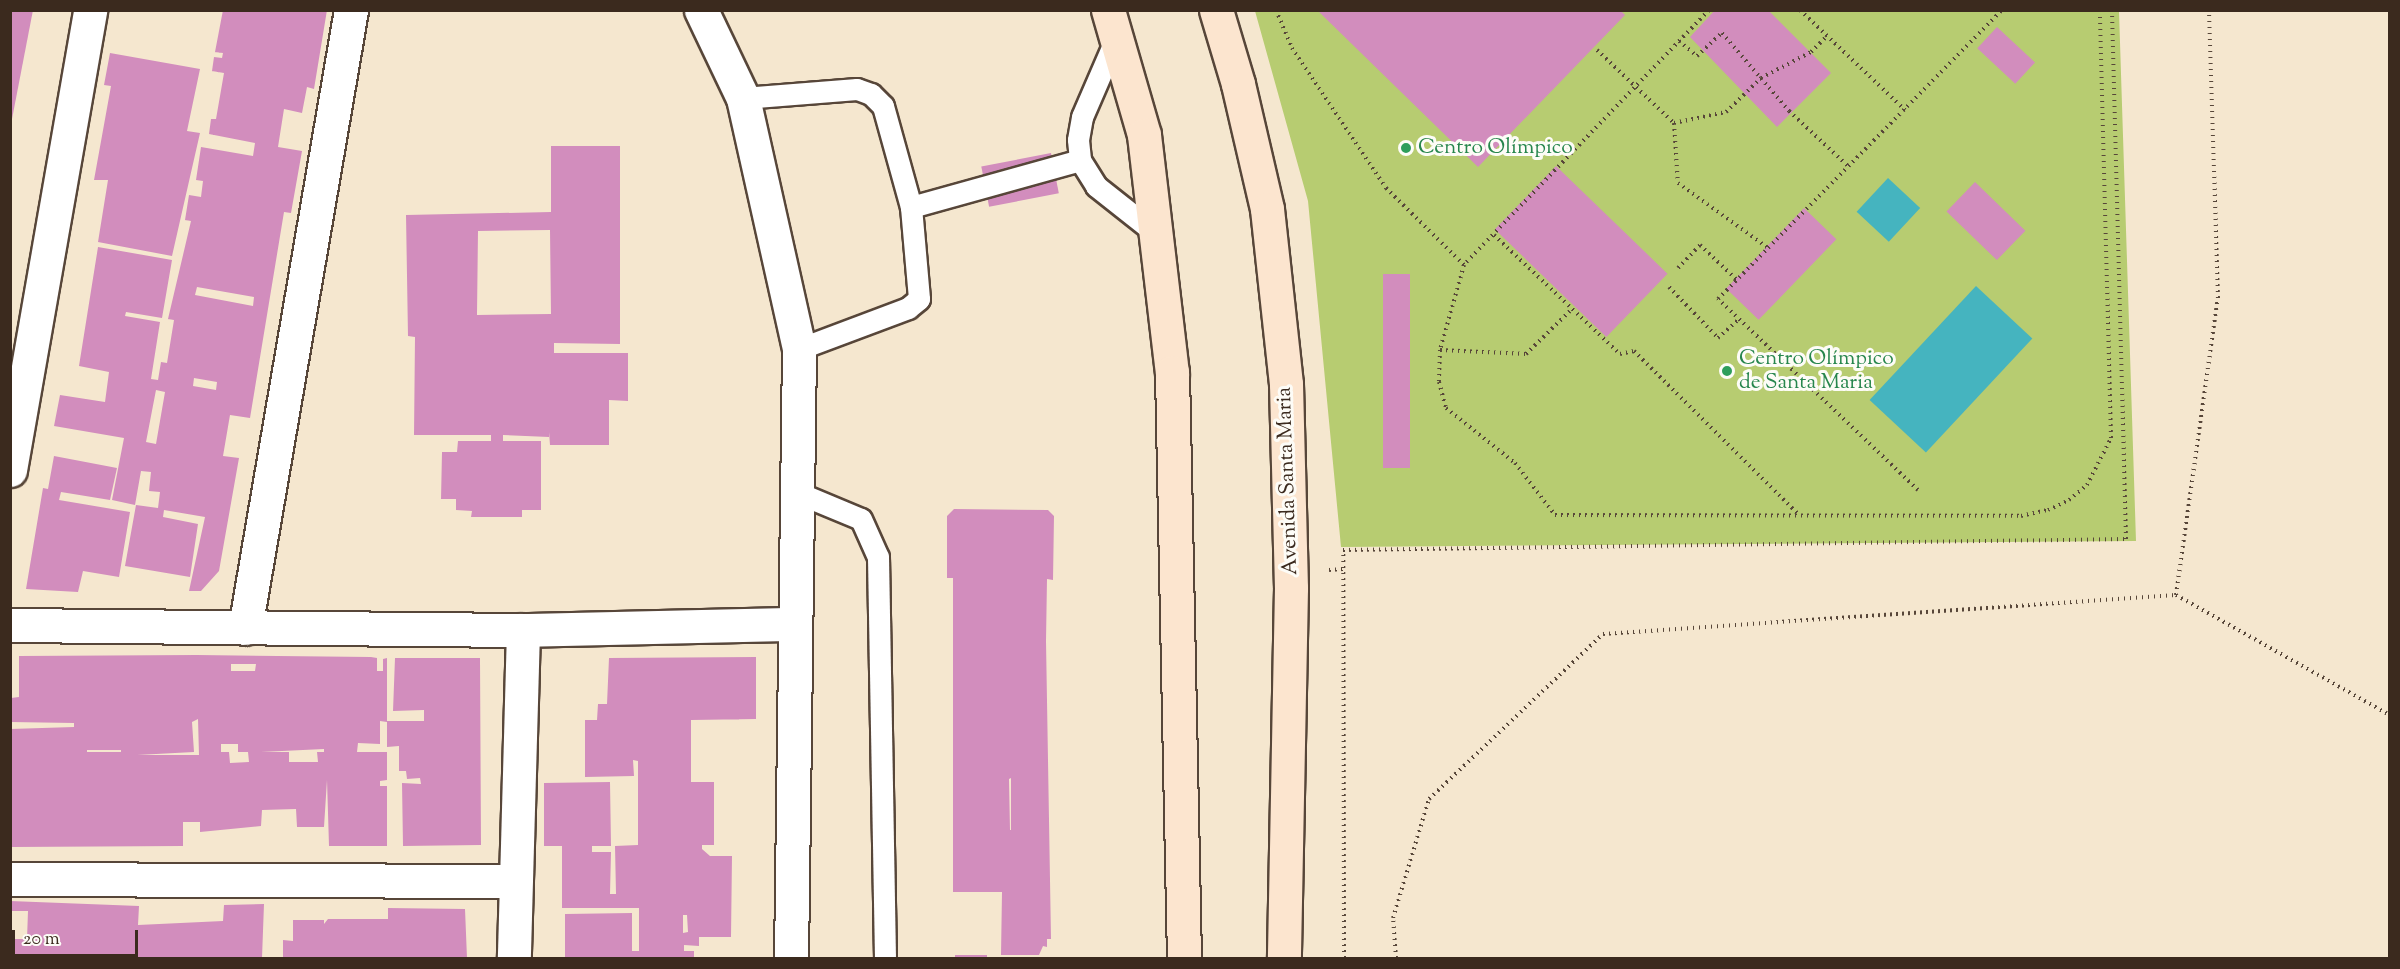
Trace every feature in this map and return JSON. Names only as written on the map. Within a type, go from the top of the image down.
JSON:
[{"type":"main road","name":"Avenida Santa Maria","points":[[1216,10],[1238,84],[1267,209],[1286,384],[1291,588],[1284,958]]},
{"type":"main road","points":[[1112,23],[1144,135],[1158,235],[1172,372],[1184,958]]},
{"type":"street","points":[[10,470],[90,10]]},
{"type":"street","points":[[245,628],[351,10]]},
{"type":"street","points":[[701,10],[743,98],[799,348],[793,624],[791,958]]},
{"type":"street","points":[[10,625],[523,630],[793,624]]},
{"type":"street","points":[[514,958],[514,881],[523,630]]},
{"type":"street","points":[[10,879],[514,881]]},
{"type":"lane","points":[[1112,23],[1082,117],[1078,140],[1080,160],[1096,186],[1158,235]]},
{"type":"lane","points":[[743,98],[857,89],[871,94],[883,106],[911,207],[919,299],[909,308],[799,348]]},
{"type":"lane","points":[[911,207],[1080,160]]},
{"type":"lane","points":[[796,492],[861,519],[878,557],[885,958]]},
{"type":"path","points":[[1276,10],[1292,48],[1386,188],[1464,266]]},
{"type":"path","points":[[1709,10],[1464,266],[1440,350],[1439,382],[1446,408],[1515,463],[1555,515],[2021,516],[2048,510],[2070,500],[2099,467],[2111,438],[2100,10]]},
{"type":"path","points":[[1800,10],[1905,110]]},
{"type":"path","points":[[1918,490],[1718,299],[2002,10]]},
{"type":"path","points":[[1344,958],[1343,550],[2126,539],[2112,10]]},
{"type":"path","points":[[2176,595],[2218,298],[2209,10]]},
{"type":"path","points":[[1679,41],[1697,56],[1722,33],[1761,78],[1848,166]]},
{"type":"path","points":[[1674,123],[1726,112],[1761,78],[1811,52],[1827,36]]},
{"type":"path","points":[[1596,50],[1674,123],[1678,183],[1768,248]]},
{"type":"path","points":[[1494,235],[1620,354],[1634,351],[1798,514]]},
{"type":"path","points":[[1678,268],[1700,245],[1737,280]]},
{"type":"path","points":[[1669,287],[1718,338],[1739,319]]},
{"type":"path","points":[[1440,350],[1526,354],[1572,309]]},
{"type":"path","points":[[1396,958],[1393,918],[1429,799],[1603,634],[2176,595],[2390,715]]},
{"type":"green space","name":"Centro Olímpico de Santa Maria","points":[[1255,11],[2119,11],[2136,541],[1341,547],[1308,201]]},
{"type":"water","points":[[1888,178],[1920,208],[1889,242],[1857,212]]},
{"type":"water","points":[[1976,286],[2032,339],[1926,453],[1870,400]]},
{"type":"building","points":[[10,10],[33,10],[12,119],[10,119]]},
{"type":"building","points":[[223,10],[327,10],[314,89],[307,87],[302,113],[284,109],[278,147],[302,151],[291,213],[284,212],[250,418],[230,415],[223,456],[239,458],[219,571],[201,591],[189,591],[205,517],[164,510],[163,517],[198,524],[190,577],[125,566],[136,505],[158,508],[160,492],[149,491],[151,472],[141,471],[135,505],[112,500],[124,438],[54,426],[60,395],[105,402],[109,372],[79,366],[98,247],[172,260],[162,318],[126,312],[125,316],[160,322],[151,379],[158,380],[161,362],[167,363],[174,320],[168,319],[191,221],[185,220],[189,195],[201,197],[203,181],[196,180],[201,147],[253,156],[255,143],[209,134],[211,119],[216,119],[224,73],[212,71],[214,57],[222,58],[223,53],[215,52]],"holes":[[[197,287],[254,297],[253,306],[195,295]],[[194,378],[217,382],[216,390],[193,386]],[[156,390],[165,392],[156,444],[146,442]]]},
{"type":"building","points":[[1317,10],[1620,10],[1625,15],[1478,167]]},
{"type":"building","points":[[1715,10],[1768,10],[1831,73],[1777,127],[1690,37]]},
{"type":"building","points":[[1997,27],[2035,62],[2015,84],[1977,48]]},
{"type":"building","points":[[110,53],[200,69],[187,131],[200,133],[172,256],[98,242],[108,180],[94,180],[111,86],[104,85]]},
{"type":"building","points":[[551,146],[620,146],[620,344],[554,343],[554,353],[628,353],[628,401],[609,400],[609,445],[550,445],[549,432],[549,437],[503,435],[503,441],[541,441],[541,510],[522,510],[522,517],[471,517],[472,511],[456,510],[456,499],[441,499],[442,452],[457,452],[458,441],[491,441],[491,435],[414,435],[415,337],[408,336],[406,215],[551,212]],"holes":[[[550,230],[551,314],[477,315],[478,231]]]},
{"type":"building","points":[[1051,153],[1059,193],[989,207],[981,167]]},
{"type":"building","points":[[1556,166],[1667,274],[1606,337],[1495,229]]},
{"type":"building","points":[[1975,182],[2025,231],[1997,260],[1947,211]]},
{"type":"building","points":[[1804,208],[1836,239],[1759,320],[1726,289]]},
{"type":"building","points":[[1383,274],[1410,274],[1410,468],[1383,468]]},
{"type":"building","points":[[54,456],[117,468],[110,500],[61,492],[59,500],[130,512],[119,577],[83,571],[78,592],[26,589],[43,488],[48,489]]},
{"type":"building","points":[[954,509],[1048,510],[1054,516],[1053,580],[1047,579],[1046,641],[1051,939],[1047,939],[1047,947],[1043,946],[1039,955],[1001,955],[1002,892],[953,892],[953,578],[947,578],[947,516]],"holes":[[[1011,778],[1011,830],[1009,779]]]},
{"type":"building","points":[[19,656],[371,657],[377,658],[377,671],[383,671],[383,659],[387,658],[387,722],[380,721],[380,744],[358,743],[357,752],[387,752],[387,780],[380,781],[380,786],[387,786],[387,846],[329,846],[327,780],[324,827],[297,827],[296,809],[262,810],[261,826],[200,832],[200,822],[183,822],[183,846],[12,847],[10,729],[74,727],[74,723],[10,722],[11,698],[19,697]],"holes":[[[231,664],[256,664],[255,671],[231,671]],[[198,719],[199,755],[137,755],[194,752],[192,722]],[[221,744],[238,744],[238,752],[248,752],[249,762],[230,763],[229,752],[221,752]],[[324,749],[324,752],[317,752],[318,762],[289,762],[289,752],[261,752]],[[87,750],[121,750],[121,752],[87,752]]]},
{"type":"building","points":[[756,657],[756,719],[691,720],[691,782],[714,782],[714,845],[702,845],[702,849],[710,856],[732,856],[731,937],[699,937],[699,946],[684,945],[684,951],[694,951],[694,958],[565,958],[565,914],[632,913],[632,951],[639,951],[639,908],[562,908],[562,846],[544,846],[544,783],[610,782],[611,846],[592,846],[592,852],[611,852],[610,894],[616,894],[615,846],[638,845],[638,761],[633,760],[634,776],[585,777],[585,720],[597,720],[598,704],[607,704],[609,658]],"holes":[[[683,915],[687,915],[688,932],[683,933]]]},
{"type":"building","points":[[395,658],[480,658],[481,845],[403,846],[402,783],[421,784],[420,778],[407,779],[406,771],[399,771],[399,746],[387,747],[387,721],[424,721],[424,710],[393,711]]},
{"type":"building","points":[[10,901],[139,906],[138,925],[223,921],[224,905],[264,904],[262,958],[10,958],[11,939],[27,939],[28,911],[11,911]]},
{"type":"building","points":[[388,908],[465,909],[467,958],[283,958],[283,940],[293,941],[293,920],[324,920],[324,924],[328,919],[388,919]]},
{"type":"building","points":[[955,955],[987,955],[987,958],[955,958]]},
{"type":"place","name":"Centro Olímpico","points":[[1406,148]]},
{"type":"place","name":"Centro Olímpico de Santa Maria","points":[[1727,371]]}]
